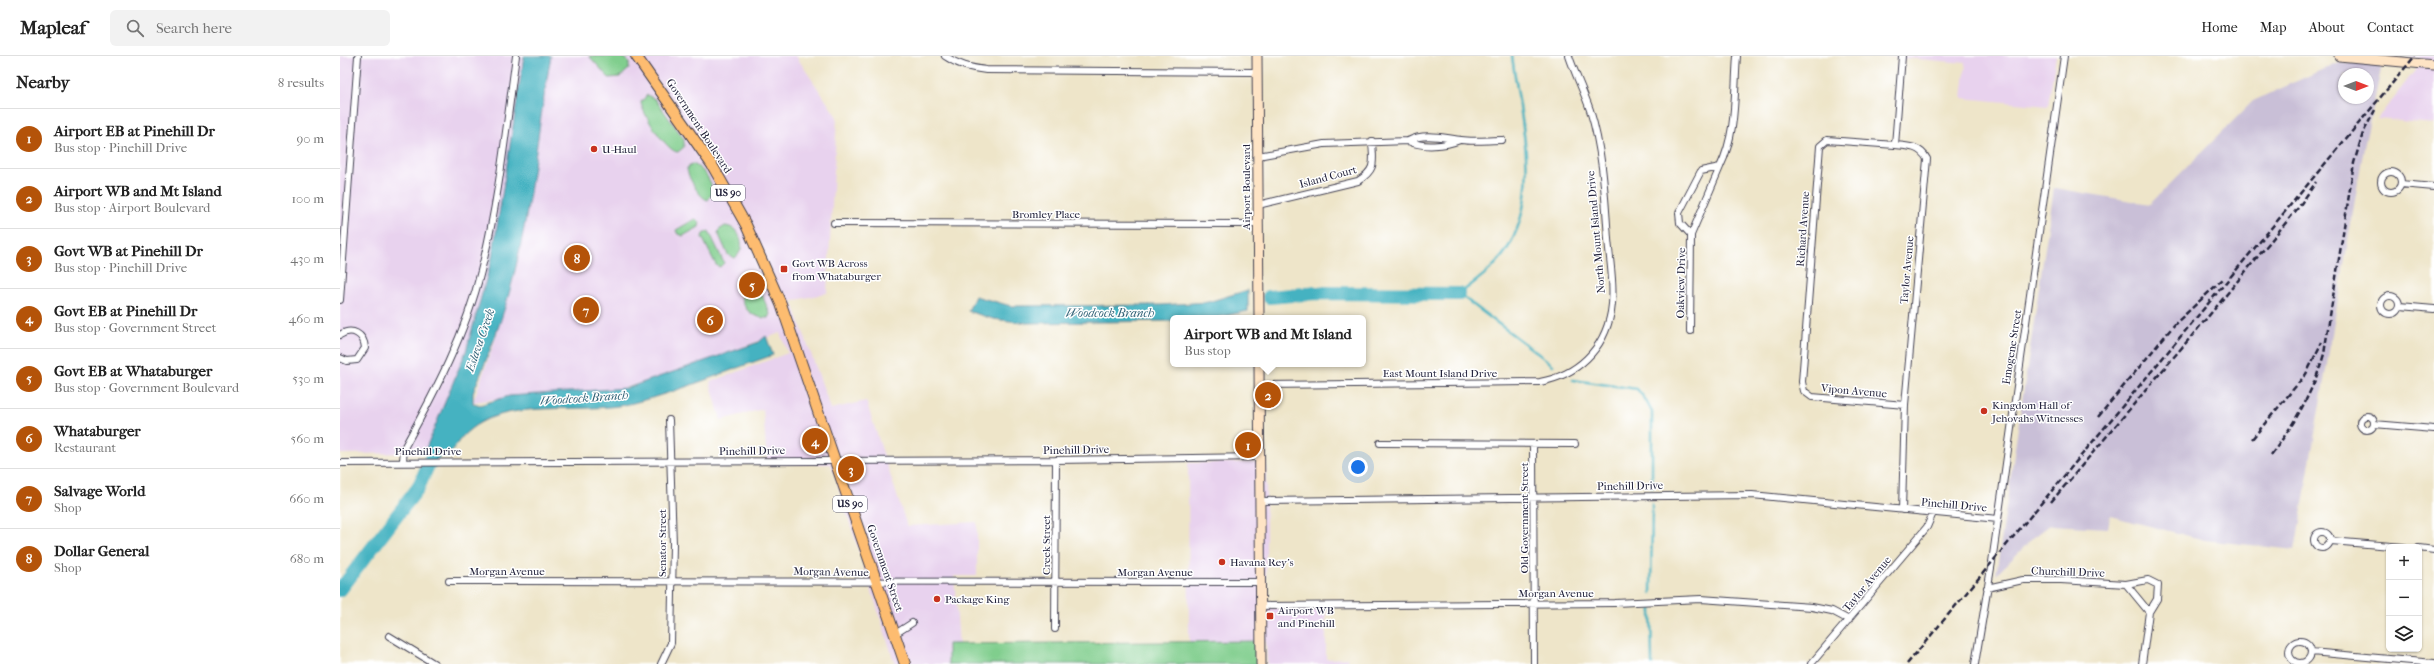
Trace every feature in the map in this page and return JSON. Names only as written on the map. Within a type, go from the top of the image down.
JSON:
[{"type":"main road","name":"Government Boulevard","points":[[636,56],[684,122],[725,188],[752,239],[796,344]]},
{"type":"main road","name":"Airport Boulevard","points":[[1257,56],[1259,315]]},
{"type":"main road","points":[[2339,56],[2394,59],[2434,65]]},
{"type":"main road","name":"Government Street","points":[[796,344],[904,664]]},
{"type":"main road","points":[[1259,367],[1261,664]]},
{"type":"street","points":[[340,300],[358,56]]},
{"type":"street","points":[[403,461],[404,448],[442,375],[464,325],[481,272],[494,216],[516,56]]},
{"type":"street","points":[[945,56],[954,63],[968,68],[986,70],[1257,72]]},
{"type":"street","name":"North Mount Island Drive","points":[[1569,56],[1590,110],[1605,190],[1612,293],[1611,311],[1602,337]]},
{"type":"street","name":"Oakview Drive","points":[[1690,331],[1691,236],[1732,139],[1737,56]]},
{"type":"street","points":[[1895,145],[1902,56]]},
{"type":"street","name":"Emogene Street","points":[[1975,664],[1998,519],[2064,56]]},
{"type":"street","points":[[1258,156],[1324,144],[1372,141],[1408,141],[1415,137],[1441,136],[1460,140],[1502,140]]},
{"type":"street","name":"Richard Avenue","points":[[1804,391],[1802,382],[1820,146],[1828,140],[1895,145]]},
{"type":"street","name":"Island Court","points":[[1258,205],[1358,181],[1368,175],[1373,168],[1372,141]]},
{"type":"street","name":"Taylor Avenue","points":[[1895,145],[1914,147],[1922,151],[1927,159],[1905,405],[1902,510]]},
{"type":"street","name":"Oakview Drive","points":[[1691,236],[1680,223],[1680,213],[1701,171],[1720,166]]},
{"type":"street","points":[[2401,184],[2434,187]]},
{"type":"street","name":"Bromley Place","points":[[834,223],[1258,224]]},
{"type":"street","points":[[2400,306],[2434,309]]},
{"type":"street","points":[[340,335],[345,332],[355,332],[363,338],[365,348],[357,360],[347,361],[340,358]]},
{"type":"street","name":"East Mount Island Drive","points":[[1260,384],[1540,382],[1566,375],[1577,368],[1594,350],[1602,337]]},
{"type":"street","name":"Vipon Avenue","points":[[1804,391],[1812,397],[1905,405]]},
{"type":"street","name":"Senator Street","points":[[661,664],[671,643],[672,582],[669,420]]},
{"type":"street","points":[[2374,424],[2434,429]]},
{"type":"street","points":[[1380,443],[1575,444]]},
{"type":"street","name":"Old Government Street","points":[[1533,444],[1534,664]]},
{"type":"street","name":"Pinehill Drive","points":[[340,463],[403,461],[670,462],[1056,460],[1260,457]]},
{"type":"street","name":"Creek Street","points":[[1056,460],[1056,629]]},
{"type":"street","name":"Pinehill Drive","points":[[1260,501],[1752,495],[1998,519]]},
{"type":"street","name":"Taylor Avenue","points":[[1811,664],[1927,527],[1933,513]]},
{"type":"street","points":[[2330,540],[2386,545]]},
{"type":"street","points":[[2422,548],[2434,550]]},
{"type":"street","name":"Morgan Avenue","points":[[449,581],[672,582],[755,580],[878,584],[916,581],[1260,582]]},
{"type":"street","name":"Churchill Drive","points":[[1987,588],[2023,580],[2061,580],[2126,584],[2148,580],[2158,585],[2157,599],[2149,612],[2142,664]]},
{"type":"street","points":[[2126,584],[2149,612]]},
{"type":"street","name":"Morgan Avenue","points":[[1260,606],[1534,603],[1701,599],[1750,601],[1812,607],[1832,611],[1849,620]]},
{"type":"street","points":[[895,634],[912,623]]},
{"type":"street","points":[[389,636],[435,664]]},
{"type":"street","points":[[2311,652],[2434,663]]},
{"type":"shaded area","points":[[340,56],[524,56],[492,258],[466,351],[424,453],[340,454]]},
{"type":"shaded area","points":[[550,56],[796,56],[837,117],[827,293],[792,301],[831,409],[866,401],[907,526],[977,522],[977,576],[954,576],[959,644],[948,644],[948,664],[895,664],[831,464],[767,464],[763,409],[721,420],[710,382],[788,353],[780,333],[658,379],[615,390],[521,396],[473,402],[496,337],[514,275],[528,204]]},
{"type":"shaded area","points":[[1879,56],[2056,56],[2048,106],[1962,98],[1966,63]]},
{"type":"shaded area","points":[[2399,56],[2434,56],[2434,124],[2377,119],[2424,59]]},
{"type":"shaded area","points":[[2339,62],[2382,65],[2374,101],[2374,68],[2338,68],[2338,104],[2373,104],[2364,147],[2295,550],[2205,540],[2110,516],[2108,528],[2050,525],[2034,537],[1996,575],[2054,188],[2150,204],[2253,101]]},
{"type":"shaded area","points":[[1266,462],[1266,608],[1326,609],[1326,659],[1348,658],[1348,664],[1267,664],[1266,641],[1189,642],[1188,463]]},
{"type":"green space","points":[[589,56],[623,56],[629,63],[629,69],[620,77],[609,78]]},
{"type":"green space","points":[[647,95],[655,99],[684,139],[684,147],[678,152],[674,151],[668,146],[645,114],[641,102]]},
{"type":"green space","points":[[693,164],[704,172],[711,184],[713,192],[708,200],[701,196],[694,187],[689,176],[687,168]]},
{"type":"green space","points":[[695,219],[700,222],[699,227],[683,236],[677,233],[676,230]]},
{"type":"green space","points":[[725,226],[731,227],[735,230],[740,239],[741,249],[735,258],[728,255],[718,233],[719,230]]},
{"type":"green space","points":[[709,231],[724,263],[720,267],[716,265],[702,237],[703,234]]},
{"type":"green space","points":[[749,272],[753,273],[770,314],[768,318],[751,314],[745,306],[740,289]]},
{"type":"green space","points":[[1261,641],[1261,664],[948,664],[948,644]]},
{"type":"water","points":[[524,56],[551,56],[530,193],[514,275],[501,320],[473,393],[473,403],[480,405],[509,396],[627,388],[759,342],[766,336],[773,355],[686,387],[633,403],[610,407],[560,408],[509,413],[486,420],[467,432],[452,452],[424,453],[466,351],[492,258]]},
{"type":"water","points":[[1248,290],[1248,311],[1229,315],[1170,315],[1170,321],[1027,323],[993,319],[968,311],[975,296],[1011,306],[1161,305],[1208,302]]},
{"type":"waterway","points":[[1512,56],[1526,152],[1527,177],[1525,201],[1519,224],[1504,254],[1486,273],[1459,294],[1553,365]]},
{"type":"waterway","name":"Woodcock Branch","points":[[1269,297],[1316,293],[1459,294]]},
{"type":"waterway","points":[[1573,380],[1637,389],[1645,399],[1652,412],[1652,488]]},
{"type":"waterway","name":"Eslava Creek","points":[[340,590],[418,488],[442,434]]},
{"type":"waterway","points":[[1651,593],[1652,504]]},
{"type":"waterway","points":[[1651,609],[1652,664]]},
{"type":"railway","points":[[1907,664],[2415,56]]},
{"type":"railway","points":[[2271,455],[2288,431],[2302,407],[2320,368],[2324,354],[2354,163],[2363,133],[2375,110]]},
{"type":"railway","points":[[2051,502],[2212,312],[2298,208],[2316,182]]},
{"type":"railway","points":[[2098,417],[2175,324],[2224,278]]},
{"type":"railway","points":[[2252,439],[2306,374],[2322,342]]},
{"type":"place","name":"U-Haul","points":[[594,149]]},
{"type":"place","name":"Dollar General","points":[[577,258]]},
{"type":"place","name":"Govt WB Across from Whataburger","points":[[784,269]]},
{"type":"place","name":"Govt EB at Whataburger","points":[[752,285]]},
{"type":"place","name":"Salvage World","points":[[586,310]]},
{"type":"place","name":"Whataburger","points":[[710,320]]},
{"type":"place","name":"Airport WB and Mt Island","points":[[1268,395]]},
{"type":"place","name":"Kingdom Hall of Jehovahs Witnesses","points":[[1984,411]]},
{"type":"place","name":"Govt EB at Pinehill Dr","points":[[815,441]]},
{"type":"place","name":"Airport EB at Pinehill Dr","points":[[1248,445]]},
{"type":"place","name":"Govt WB at Pinehill Dr","points":[[851,469]]},
{"type":"place","name":"Havana Rey's","points":[[1222,562]]},
{"type":"place","name":"Package King","points":[[937,599]]},
{"type":"place","name":"Airport WB and Pinehill","points":[[1270,616]]}]
